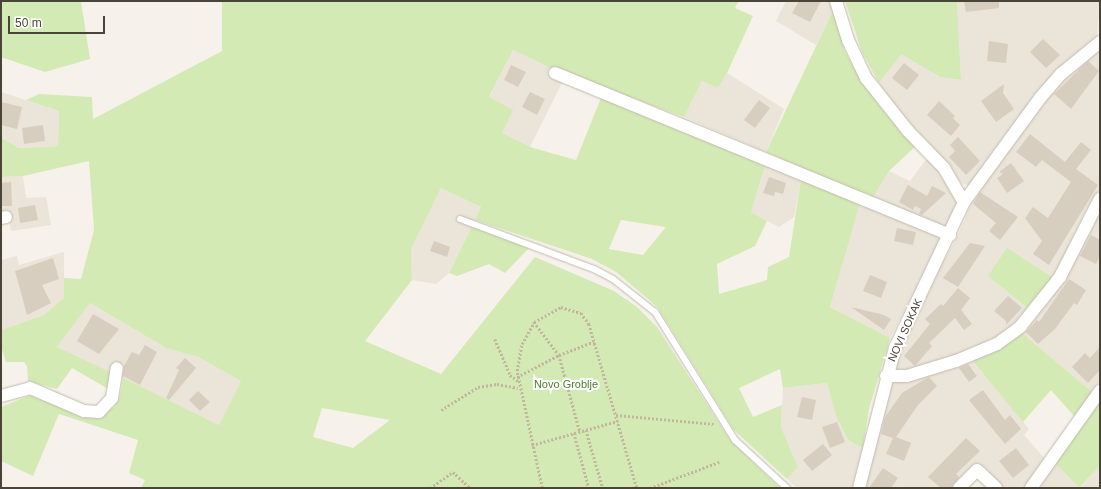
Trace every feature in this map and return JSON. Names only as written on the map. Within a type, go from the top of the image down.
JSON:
[{"type":"street","points":[[836,1],[848,40],[866,78],[908,131],[944,168],[964,202]]},
{"type":"street","name":"NOVI SOKAK","points":[[859,488],[886,376],[903,329],[950,235],[964,202],[1040,98],[1061,74],[1100,42]]},
{"type":"street","points":[[555,73],[950,235]]},
{"type":"street","points":[[886,376],[907,376],[956,361],[997,344],[1020,327],[1060,277],[1100,200]]},
{"type":"street","points":[[1,396],[30,388],[84,411],[99,412],[112,398],[117,368]]},
{"type":"street","points":[[1031,488],[1100,391]]},
{"type":"street","points":[[959,488],[977,470],[996,488]]},
{"type":"lane","points":[[460,219],[594,269],[613,279],[655,312],[735,440],[787,488]]},
{"type":"path","points":[[542,488],[518,388],[517,377],[522,344],[534,322],[552,310],[568,308],[585,318],[595,341],[637,488]]},
{"type":"path","points":[[534,322],[559,355],[580,432]]},
{"type":"path","points":[[495,339],[510,375],[518,381]]},
{"type":"path","points":[[517,377],[559,355],[595,341]]},
{"type":"path","points":[[441,410],[478,387],[497,384],[518,388]]},
{"type":"path","points":[[616,416],[714,424]]},
{"type":"path","points":[[532,445],[618,421]]},
{"type":"path","points":[[586,430],[603,488]]},
{"type":"path","points":[[574,433],[589,488]]},
{"type":"path","points":[[650,488],[719,462]]},
{"type":"path","points":[[430,488],[454,472],[470,488]]},
{"type":"shaded area","points":[[786,1],[831,1],[835,6],[816,45],[776,21]]},
{"type":"shaded area","points":[[957,1],[1100,1],[1097,37],[970,186],[961,183],[949,165],[912,128],[879,83],[901,53],[940,77],[961,80]]},
{"type":"shaded area","points":[[1100,48],[1100,189],[1085,212],[1053,278],[988,276],[1030,310],[998,340],[912,371],[897,370],[896,360],[926,292],[956,239],[978,189],[1064,77]]},
{"type":"shaded area","points":[[513,50],[553,69],[563,81],[530,147],[502,133],[489,98]]},
{"type":"shaded area","points":[[727,73],[784,109],[766,152],[684,117],[702,81],[718,88]]},
{"type":"shaded area","points":[[1,92],[59,111],[58,146],[19,148],[1,138]]},
{"type":"shaded area","points":[[928,157],[943,174],[959,202],[947,230],[872,199],[889,171],[910,181]]},
{"type":"shaded area","points":[[766,163],[801,179],[794,217],[779,227],[751,212]]},
{"type":"shaded area","points":[[23,176],[26,198],[46,197],[51,225],[11,231],[8,214],[1,214],[1,177]]},
{"type":"shaded area","points":[[441,188],[481,207],[449,273],[436,284],[412,280],[411,249]]},
{"type":"shaded area","points":[[860,204],[943,238],[890,338],[830,307]]},
{"type":"shaded area","points":[[1100,207],[1100,381],[1092,392],[1022,333],[1054,294]]},
{"type":"shaded area","points":[[64,252],[64,298],[44,315],[1,330],[1,260],[17,256],[19,265]]},
{"type":"shaded area","points":[[90,303],[166,348],[198,357],[241,381],[219,425],[57,347]]},
{"type":"shaded area","points":[[972,360],[1029,429],[1024,435],[1045,459],[1025,488],[1002,488],[978,464],[955,488],[866,488],[877,431],[891,383]]},
{"type":"shaded area","points":[[827,383],[836,416],[848,440],[863,448],[853,488],[797,488],[787,479],[798,467],[781,427],[783,388]]},
{"type":"shaded area","points":[[1054,462],[1079,488],[1036,488]]},
{"type":"shaded area","points":[[1100,466],[1100,488],[1080,488]]},
{"type":"green space","points":[[1,1],[81,1],[90,59],[45,72],[1,57]]},
{"type":"green space","name":"Novo Groblje","points":[[222,1],[739,1],[735,8],[753,16],[727,73],[718,88],[702,81],[684,117],[553,69],[513,50],[489,97],[513,110],[502,133],[530,147],[576,160],[601,98],[766,163],[751,212],[767,221],[755,246],[717,264],[719,294],[767,280],[768,267],[789,257],[801,179],[860,204],[830,307],[890,338],[869,409],[863,448],[848,440],[836,416],[827,383],[783,388],[780,369],[739,388],[753,417],[782,405],[781,427],[798,467],[787,479],[734,430],[658,308],[647,298],[616,272],[592,259],[475,220],[481,207],[441,188],[411,249],[412,280],[365,341],[441,374],[535,257],[614,291],[637,307],[657,327],[730,440],[780,488],[141,488],[145,480],[129,473],[138,440],[59,414],[33,476],[1,461],[1,407],[31,395],[98,418],[114,407],[120,397],[123,378],[219,425],[241,381],[198,357],[166,348],[90,303],[57,347],[112,373],[110,390],[72,368],[57,389],[28,381],[27,366],[24,362],[6,362],[1,346],[1,330],[44,315],[64,298],[64,278],[81,279],[94,230],[89,161],[23,176],[1,177],[1,138],[19,148],[58,146],[59,111],[26,100],[39,94],[92,97],[93,119],[222,51]],"holes":[[[621,220],[665,227],[665,228],[643,255],[609,249]],[[322,408],[390,420],[353,448],[313,437]]]},
{"type":"green space","points":[[845,1],[957,1],[961,80],[940,77],[901,54],[879,83],[862,52]]},
{"type":"green space","points":[[835,6],[844,50],[860,79],[917,145],[889,171],[872,199],[766,152]]},
{"type":"green space","points":[[472,226],[529,248],[505,273],[489,264],[457,276],[449,273]]},
{"type":"green space","points":[[1007,248],[1053,278],[1030,310],[988,276]]},
{"type":"green space","points":[[1022,333],[1092,392],[1074,416],[1051,390],[1023,422],[972,360],[999,349]]},
{"type":"green space","points":[[1100,398],[1100,466],[1079,488],[1054,462]]},
{"type":"building","points":[[799,1],[821,1],[810,22],[792,13]]},
{"type":"building","points":[[964,1],[999,1],[999,8],[966,12]]},
{"type":"building","points":[[1043,39],[1060,55],[1046,68],[1030,52]]},
{"type":"building","points":[[989,41],[1008,44],[1006,63],[987,61]]},
{"type":"building","points":[[1088,61],[1099,71],[1071,109],[1054,94]]},
{"type":"building","points":[[904,63],[919,75],[907,90],[892,78]]},
{"type":"building","points":[[511,65],[526,72],[518,87],[504,80]]},
{"type":"building","points":[[1004,84],[1003,93],[1014,109],[996,122],[981,101]]},
{"type":"building","points":[[530,92],[545,99],[537,115],[522,107]]},
{"type":"building","points":[[759,100],[770,108],[755,128],[744,120]]},
{"type":"building","points":[[939,101],[955,116],[953,118],[960,125],[951,136],[927,115]]},
{"type":"building","points":[[1,102],[22,107],[17,129],[1,125]]},
{"type":"building","points":[[43,125],[45,141],[24,144],[22,128]]},
{"type":"building","points":[[1030,134],[1065,162],[1081,142],[1091,150],[1076,169],[1098,185],[1049,265],[1033,254],[1042,241],[1025,218],[1033,207],[1048,218],[1071,182],[1042,160],[1036,167],[1016,152]]},
{"type":"building","points":[[958,137],[980,161],[966,175],[949,157],[955,151],[950,145]]},
{"type":"building","points":[[1011,163],[1024,181],[1007,193],[997,178],[1003,174],[999,172]]},
{"type":"building","points":[[769,177],[786,183],[783,194],[775,192],[774,196],[763,193]]},
{"type":"building","points":[[11,182],[12,206],[1,206],[1,183]]},
{"type":"building","points":[[908,185],[927,196],[932,186],[946,193],[922,215],[919,214],[921,209],[915,206],[913,210],[899,202]]},
{"type":"building","points":[[980,192],[1018,217],[1000,240],[989,231],[996,223],[973,204]]},
{"type":"building","points":[[35,205],[38,220],[20,223],[18,208]]},
{"type":"building","points":[[897,228],[916,232],[913,245],[894,241]]},
{"type":"building","points":[[1091,235],[1100,240],[1100,256],[1096,264],[1080,256]]},
{"type":"building","points":[[434,241],[450,247],[447,257],[430,251]]},
{"type":"building","points":[[970,243],[985,246],[958,287],[943,278]]},
{"type":"building","points":[[53,258],[59,279],[42,285],[51,303],[27,315],[15,271]]},
{"type":"building","points":[[870,275],[887,282],[881,298],[863,291]]},
{"type":"building","points":[[1069,279],[1086,290],[1077,305],[1074,303],[1055,329],[1038,344],[1026,332],[1037,320],[1039,322]]},
{"type":"building","points":[[958,288],[970,298],[961,310],[972,324],[964,330],[955,318],[929,343],[932,346],[915,366],[904,356],[930,324],[925,319],[941,304],[943,306]]},
{"type":"building","points":[[1008,296],[1022,308],[1006,325],[1006,321],[994,311]]},
{"type":"building","points":[[851,307],[884,315],[891,319],[884,330]]},
{"type":"building","points":[[93,314],[119,329],[99,354],[77,341]]},
{"type":"building","points":[[145,345],[157,352],[140,385],[123,376],[124,366],[132,352],[139,355]]},
{"type":"building","points":[[1100,347],[1100,370],[1088,383],[1072,367],[1085,353],[1090,358]]},
{"type":"building","points":[[185,358],[196,368],[169,400],[166,398],[179,370],[176,368]]},
{"type":"building","points":[[968,364],[977,376],[969,382],[959,368]]},
{"type":"building","points":[[929,377],[937,386],[918,405],[896,437],[911,443],[904,461],[886,454],[893,438],[881,434],[885,417],[902,393]]},
{"type":"building","points":[[983,390],[1005,420],[1010,415],[1021,429],[1005,444],[969,400]]},
{"type":"building","points":[[198,391],[210,402],[200,411],[189,400]]},
{"type":"building","points":[[802,397],[816,400],[812,420],[797,417]]},
{"type":"building","points":[[837,422],[845,442],[830,448],[822,427]]},
{"type":"building","points":[[966,438],[980,451],[956,474],[959,477],[952,488],[941,488],[928,477]]},
{"type":"building","points":[[823,444],[832,455],[812,471],[803,460]]},
{"type":"building","points":[[1016,448],[1029,465],[1013,478],[999,461]]},
{"type":"building","points":[[883,468],[898,478],[891,488],[869,488]]}]
